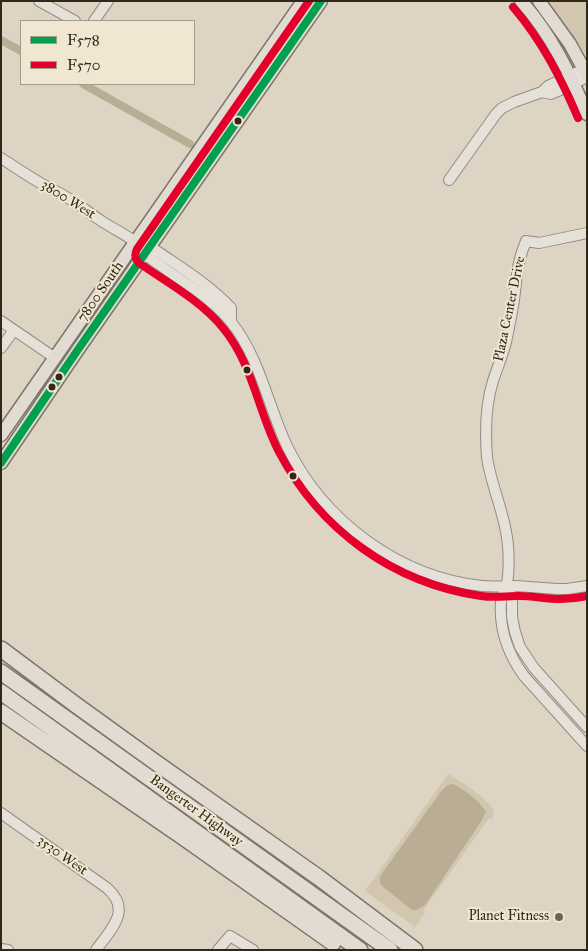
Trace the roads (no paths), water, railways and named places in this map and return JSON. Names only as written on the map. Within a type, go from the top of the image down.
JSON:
[{"type":"highway","points":[[1,649],[76,706],[318,876],[415,950]]},
{"type":"highway","name":"Bangerter Highway","points":[[1,672],[390,950]]},
{"type":"highway","name":"Bangerter Highway","points":[[1,692],[360,950]]},
{"type":"highway","points":[[1,712],[345,950]]},
{"type":"main road","name":"7800 South","points":[[1,435],[303,1]]},
{"type":"main road","name":"7800 South","points":[[1,463],[321,1]]},
{"type":"main road","points":[[521,1],[535,16],[550,40],[572,80],[587,114]]},
{"type":"main road","points":[[539,1],[570,44],[586,74]]},
{"type":"main road","points":[[213,156],[212,150],[215,138],[233,113],[235,107],[233,103]]},
{"type":"street","points":[[39,1],[73,20]]},
{"type":"street","points":[[95,20],[108,1]]},
{"type":"street","points":[[449,180],[498,111],[514,102],[542,92],[548,86],[572,80],[586,74]]},
{"type":"street","name":"3800 West","points":[[1,158],[70,199],[136,243]]},
{"type":"street","name":"Plaza Center Drive","points":[[587,233],[538,243],[526,241],[520,258],[506,344],[489,395],[486,418],[490,474],[503,514],[506,534],[508,575],[507,586],[501,599],[501,617],[506,644],[510,655],[524,676],[587,746]]},
{"type":"street","points":[[136,243],[213,304],[242,336],[292,456],[317,494],[355,532],[376,547],[412,566],[444,578],[469,584],[568,589],[587,586]]},
{"type":"street","points":[[1,320],[55,358]]},
{"type":"street","points":[[1,348],[14,330]]},
{"type":"street","name":"Plaza Center Drive","points":[[507,586],[512,600],[515,632],[520,648],[534,668],[587,727]]},
{"type":"street","name":"3530 West","points":[[1,813],[114,894],[119,902],[117,919],[96,950]]},
{"type":"street","points":[[218,950],[230,936],[254,950]]},
{"type":"street","points":[[1,949],[8,950]]},
{"type":"waterway","points":[[1,40],[20,50]]},
{"type":"waterway","points":[[85,85],[190,144]]},
{"type":"place","name":"Planet Fitness","points":[[559,917]]}]
